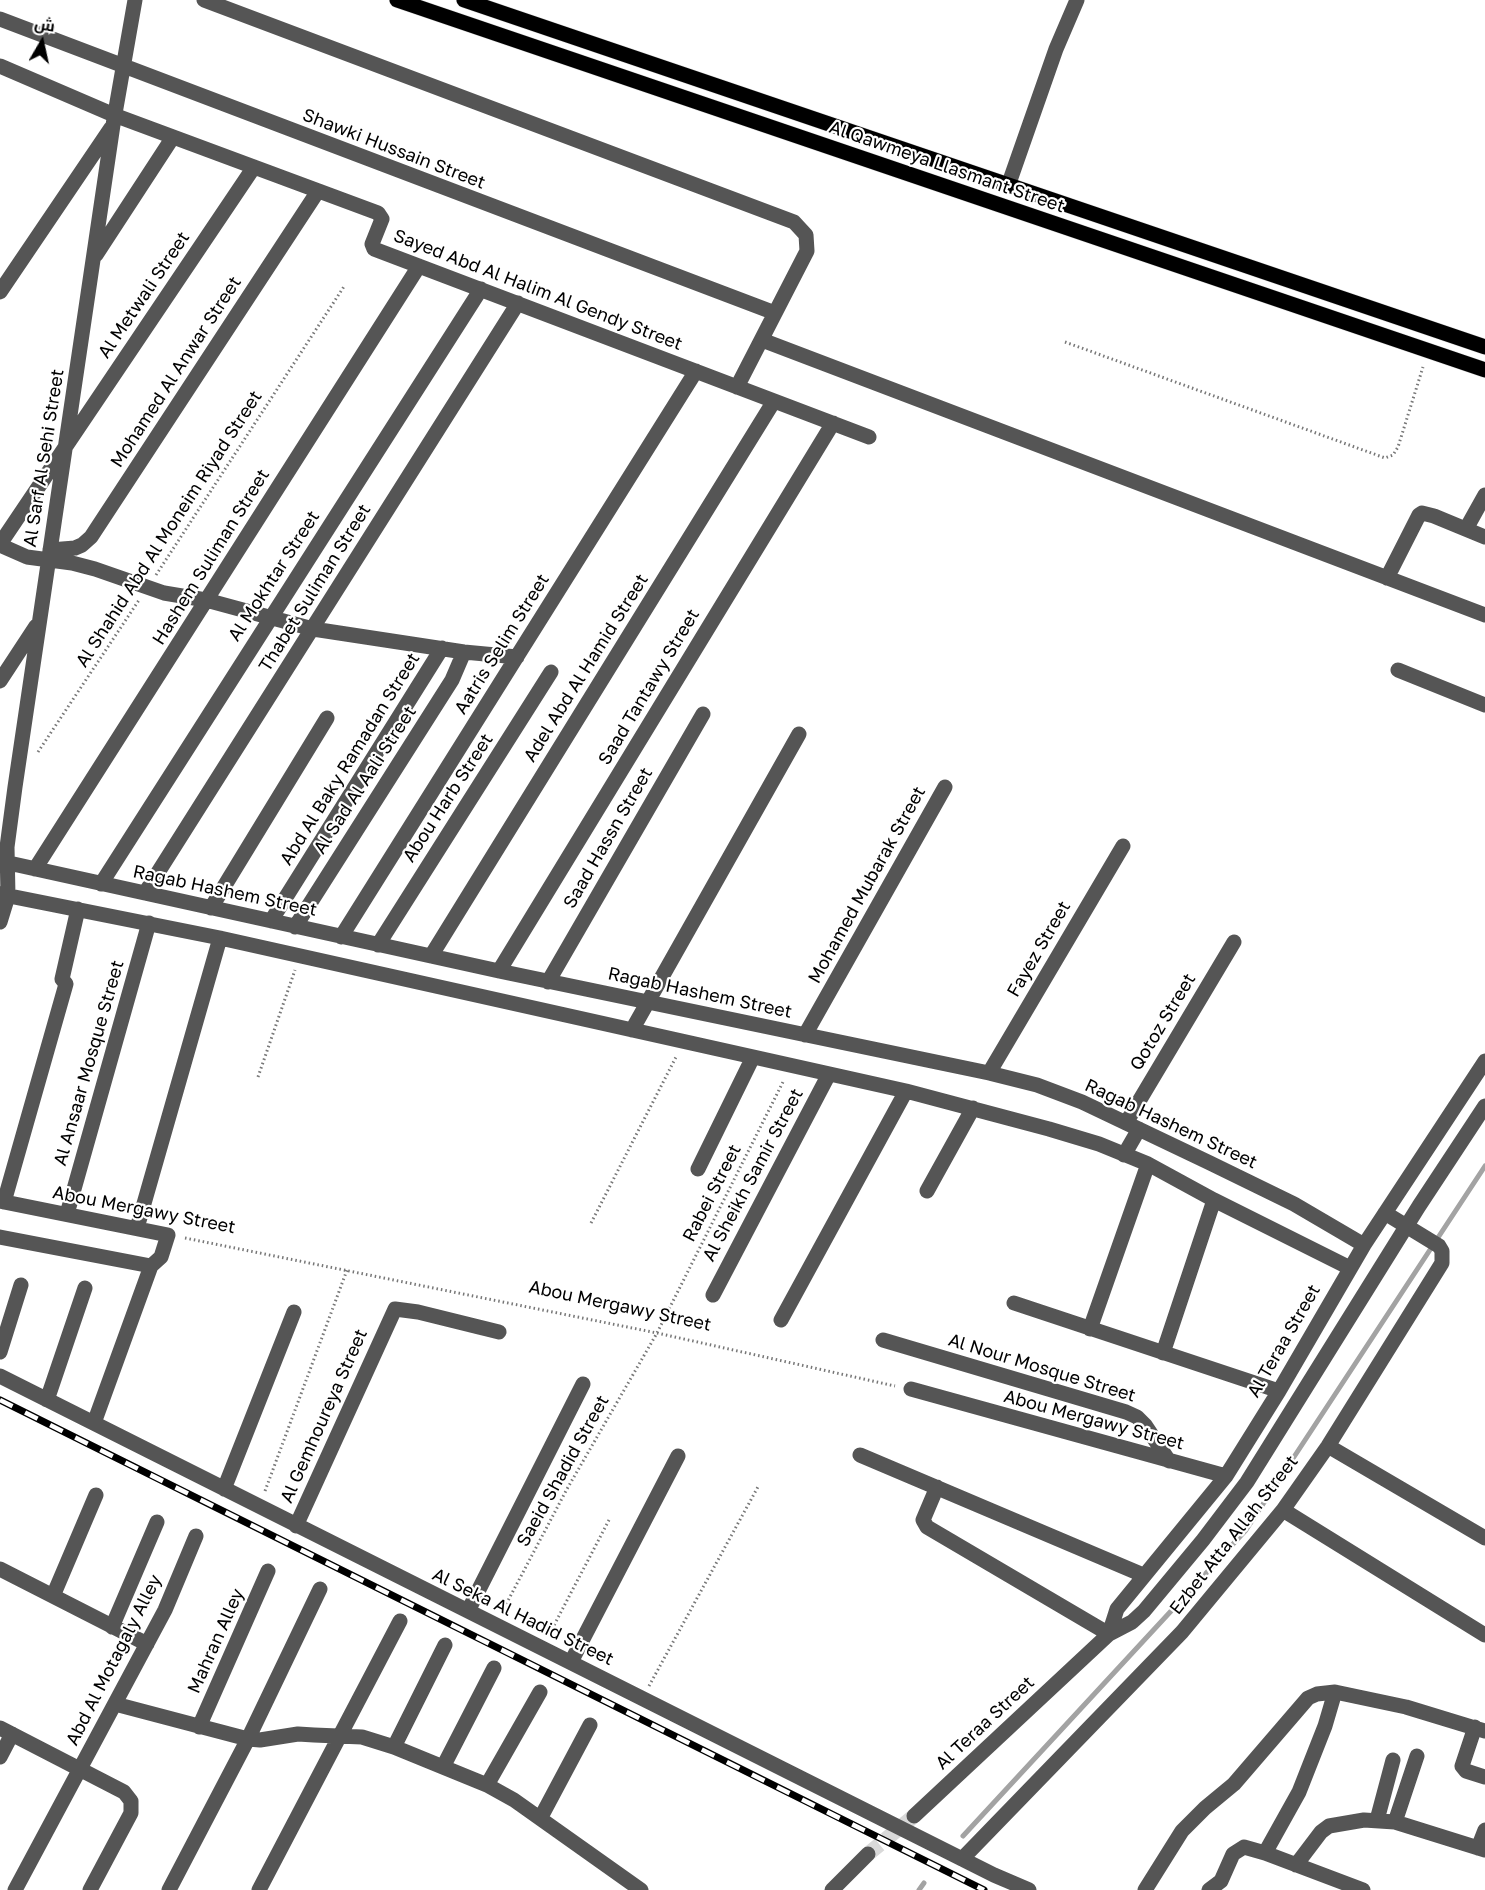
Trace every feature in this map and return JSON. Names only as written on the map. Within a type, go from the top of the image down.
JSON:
[{"type":"main road","name":"Al Qawmeya Llasmant Street","points":[[397,0],[1485,370]]},
{"type":"main road","name":"Al Qawmeya Llasmant Street","points":[[464,0],[1485,347]]},
{"type":"main road","points":[[1002,206],[1008,186]]},
{"type":"main road","points":[[1379,334],[1386,314]]},
{"type":"street","name":"Al Sarf Al Sehi Street","points":[[0,922],[4,895],[4,862],[113,120],[135,0]]},
{"type":"street","points":[[204,0],[794,222],[806,235],[807,251],[737,387]]},
{"type":"street","points":[[1008,186],[1056,49],[1077,0]]},
{"type":"street","name":"Shawki Hussain Street","points":[[0,20],[775,314]]},
{"type":"street","name":"Sayed Abd Al Halim Al Gendy Street","points":[[0,66],[113,120],[173,137],[380,213],[382,219],[372,244],[373,248],[869,437]]},
{"type":"street","points":[[0,292],[4,277],[113,120]]},
{"type":"street","points":[[93,258],[173,137]]},
{"type":"street","name":"Al Metwali Street","points":[[0,544],[254,166]]},
{"type":"street","name":"Mohamed Al Anwar Street","points":[[49,555],[82,545],[100,524],[318,191]]},
{"type":"street","name":"Hashem Suliman Street","points":[[35,869],[419,266]]},
{"type":"street","name":"Al Mokhtar Street","points":[[101,884],[481,289]]},
{"type":"street","name":"Thabet Suliman Street","points":[[145,893],[518,303]]},
{"type":"street","points":[[762,339],[1485,615]]},
{"type":"street","name":"Aatris Selim Street","points":[[341,937],[696,371]]},
{"type":"street","name":"Adel Abd Al Hamid Street","points":[[431,956],[774,400]]},
{"type":"street","name":"Saad Tantawy Street","points":[[499,972],[833,423]]},
{"type":"street","points":[[1466,529],[1485,495]]},
{"type":"street","points":[[1387,578],[1422,513],[1485,537]]},
{"type":"street","points":[[0,544],[27,557],[49,555],[164,593],[207,600],[313,629],[464,652],[517,657]]},
{"type":"street","points":[[0,681],[40,621]]},
{"type":"street","name":"Abd Al Baky Ramadan Street","points":[[270,921],[442,648]]},
{"type":"street","name":"Al Sad Al Aali Street","points":[[295,927],[452,680],[464,652]]},
{"type":"street","points":[[1398,670],[1485,705]]},
{"type":"street","name":"Abou Harb Street","points":[[378,945],[551,672]]},
{"type":"street","name":"Saad Hassn Street","points":[[548,982],[703,714]]},
{"type":"street","points":[[211,908],[327,718]]},
{"type":"street","points":[[633,1030],[799,734]]},
{"type":"street","name":"Mohamed Mubarak Street","points":[[805,1035],[945,787]]},
{"type":"street","name":"Fayez Street","points":[[989,1073],[1123,846]]},
{"type":"street","name":"Ragab Hashem Street","points":[[4,862],[499,972],[989,1073],[1036,1085],[1082,1102],[1294,1204],[1364,1245]]},
{"type":"street","points":[[4,895],[220,938],[791,1065],[973,1108],[1089,1141],[1148,1164],[1350,1268]]},
{"type":"street","points":[[2,1201],[66,984],[62,979],[78,909]]},
{"type":"street","name":"Al Ansaar Mosque Street","points":[[67,1214],[149,923]]},
{"type":"street","points":[[137,1228],[220,938]]},
{"type":"street","name":"Qotoz Street","points":[[1124,1155],[1133,1126],[1234,942]]},
{"type":"street","points":[[698,1169],[753,1057]]},
{"type":"street","name":"Al Teraa Street","points":[[1109,1634],[1117,1610],[1143,1575],[1226,1476],[1279,1391],[1364,1245],[1485,1061]]},
{"type":"street","name":"Al Sheikh Samir Street","points":[[713,1295],[829,1074]]},
{"type":"street","points":[[781,1320],[906,1091]]},
{"type":"street","name":"Al Teraa Street","points":[[914,1816],[1109,1634],[1132,1622],[1144,1611],[1203,1540],[1247,1482],[1413,1229],[1419,1206],[1485,1106]]},
{"type":"street","points":[[927,1191],[973,1108]]},
{"type":"street","points":[[1090,1329],[1148,1164]]},
{"type":"street","points":[[1163,1353],[1214,1200]]},
{"type":"street","name":"Abou Mergawy Street","points":[[2,1201],[168,1235]]},
{"type":"street","name":"Ezbet Atta Allah Street","points":[[962,1859],[1170,1646],[1283,1510],[1328,1446],[1442,1263],[1442,1251],[1439,1246],[1385,1213]]},
{"type":"street","points":[[94,1423],[151,1266],[162,1257],[168,1235]]},
{"type":"street","points":[[0,1237],[151,1266]]},
{"type":"street","points":[[0,1352],[7,1308],[21,1285]]},
{"type":"street","points":[[47,1400],[85,1288]]},
{"type":"street","points":[[1014,1303],[1279,1391]]},
{"type":"street","name":"Al Gemhoureya Street","points":[[296,1526],[395,1309],[499,1332]]},
{"type":"street","points":[[224,1489],[294,1312]]},
{"type":"street","name":"Al Nour Mosque Street","points":[[883,1340],[1126,1412],[1137,1417],[1145,1425],[1169,1461]]},
{"type":"street","name":"Al Seka Al Hadid Street","points":[[0,1376],[962,1859],[1029,1890]]},
{"type":"street","points":[[468,1611],[583,1384]]},
{"type":"street","name":"Abou Mergawy Street","points":[[911,1389],[1226,1476]]},
{"type":"street","points":[[1328,1446],[1485,1538]]},
{"type":"street","points":[[860,1455],[1143,1575]]},
{"type":"street","points":[[571,1662],[678,1456]]},
{"type":"street","points":[[937,1487],[923,1520],[927,1527],[1109,1634]]},
{"type":"street","points":[[53,1596],[96,1495]]},
{"type":"street","points":[[1283,1510],[1485,1635]]},
{"type":"street","points":[[112,1626],[157,1522]]},
{"type":"street","name":"Abd Al Motagaly Alley","points":[[15,1890],[165,1610],[196,1536]]},
{"type":"street","points":[[0,1569],[147,1644]]},
{"type":"street","name":"Mahran Alley","points":[[199,1728],[268,1571]]},
{"type":"street","points":[[169,1890],[248,1739],[320,1589]]},
{"type":"street","points":[[259,1890],[400,1621]]},
{"type":"street","points":[[394,1747],[445,1645]]},
{"type":"street","points":[[443,1767],[494,1668]]},
{"type":"street","points":[[487,1785],[540,1692]]},
{"type":"street","points":[[1265,1853],[1299,1792],[1325,1726],[1335,1692]]},
{"type":"street","points":[[1145,1890],[1182,1831],[1193,1818],[1234,1784],[1308,1698],[1317,1694],[1335,1692],[1406,1707],[1480,1729],[1462,1766],[1466,1771],[1485,1778]]},
{"type":"street","points":[[115,1704],[199,1728],[248,1739],[260,1740],[298,1734],[362,1737],[394,1747],[487,1785],[541,1817],[641,1890]]},
{"type":"street","points":[[541,1817],[590,1725]]},
{"type":"street","points":[[0,1757],[6,1731],[124,1792],[131,1801],[131,1813],[90,1890]]},
{"type":"street","points":[[1395,1822],[1417,1756]]},
{"type":"street","points":[[1377,1820],[1393,1760]]},
{"type":"street","points":[[1296,1865],[1321,1832],[1329,1826],[1352,1821],[1395,1822],[1481,1849],[1485,1830]]},
{"type":"street","points":[[1209,1890],[1221,1881],[1233,1854],[1240,1848],[1248,1847],[1363,1890]]},
{"type":"street","points":[[832,1890],[868,1854]]},
{"type":"path","name":"Al Shahid Abd Al Moneim Riyad Street","points":[[35,758],[345,285]]},
{"type":"path","points":[[1065,342],[1385,458],[1393,455],[1398,447],[1428,351]]},
{"type":"path","points":[[258,1077],[299,957]]},
{"type":"path","points":[[591,1223],[683,1042]]},
{"type":"path","name":"Rabei Street","points":[[657,1333],[791,1065]]},
{"type":"path","name":"Abou Mergawy Street","points":[[168,1235],[657,1333],[911,1389]]},
{"type":"path","points":[[259,1507],[347,1270]]},
{"type":"path","name":"Saeid Shadid Street","points":[[496,1624],[567,1488],[657,1333]]},
{"type":"path","points":[[643,1698],[759,1485]]},
{"type":"path","points":[[542,1648],[609,1520]]},
{"type":"waterway","points":[[963,1836],[1246,1530],[1485,1166]]},
{"type":"waterway","points":[[919,1890],[924,1883]]},
{"type":"tunnel","points":[[868,1854],[914,1816]]},
{"type":"railway","points":[[0,1400],[984,1890]]}]
